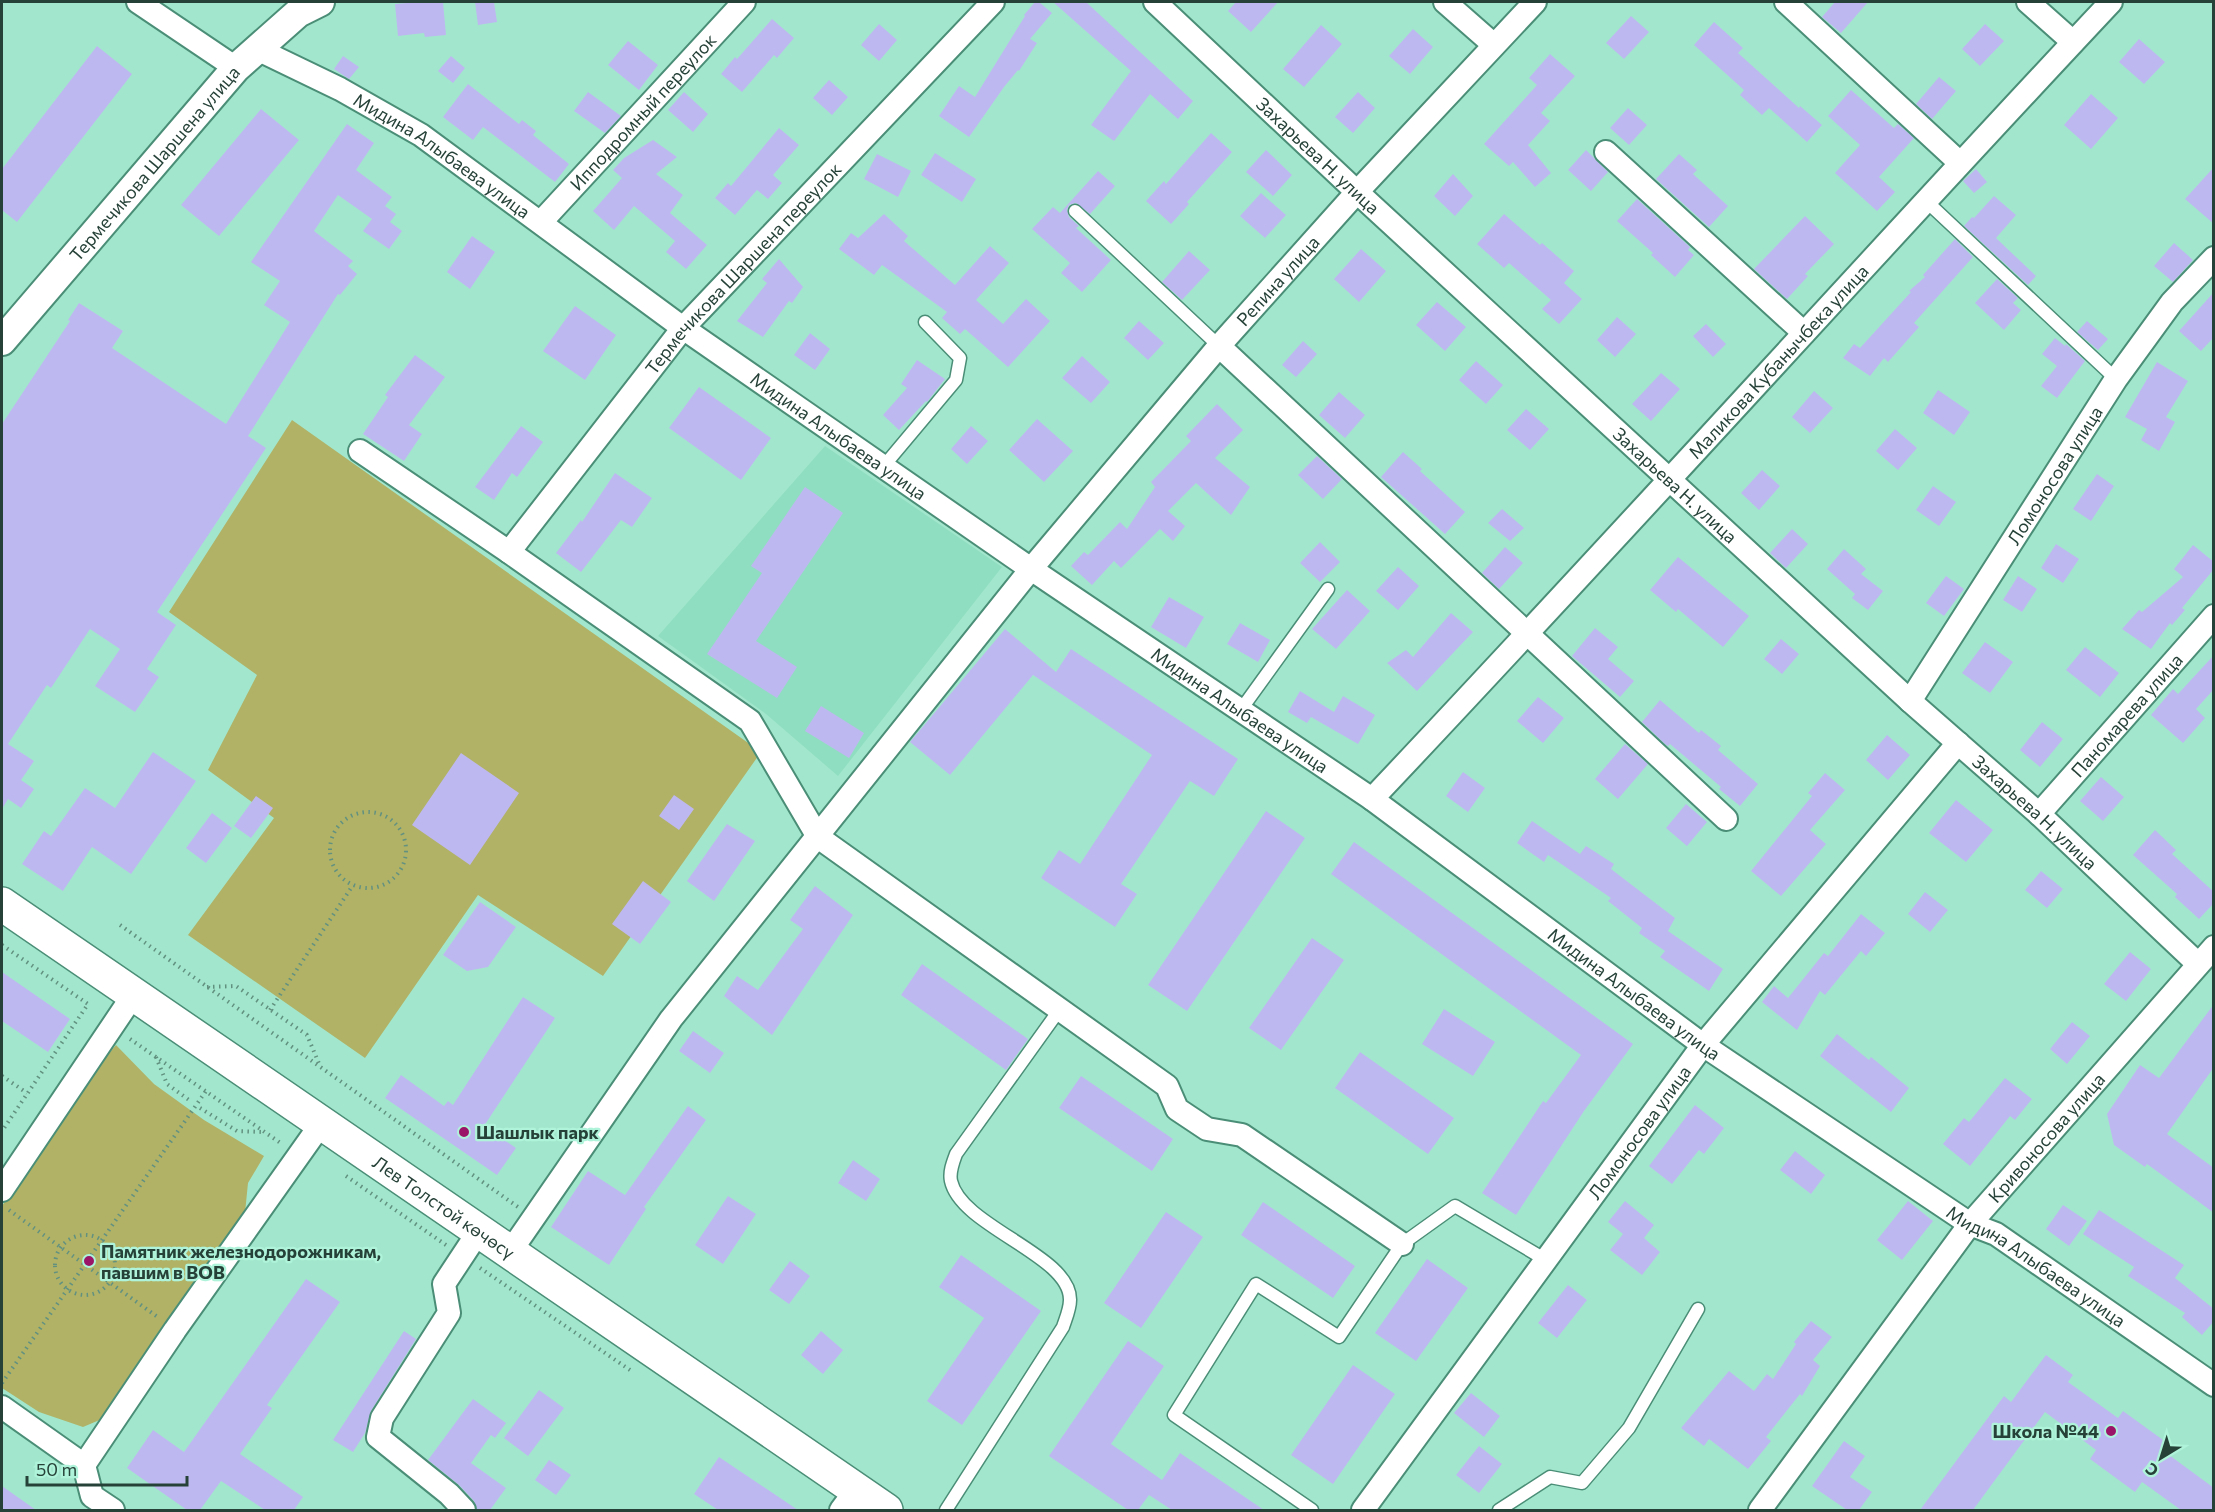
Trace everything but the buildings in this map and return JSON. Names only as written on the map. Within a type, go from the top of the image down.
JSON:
[{"type":"main road","name":"Лев Толстой көчөсү","points":[[2,904],[321,1124],[471,1243],[510,1252],[849,1500],[886,1510]]},
{"type":"street","points":[[138,2],[236,68]]},
{"type":"street","name":"Термечикова Шаршена улица","points":[[2,341],[236,68],[298,13],[320,2]]},
{"type":"street","name":"Ипподромный переулок","points":[[541,222],[744,2]]},
{"type":"street","name":"Термечикова Шаршена переулок","points":[[509,552],[683,328],[993,2]]},
{"type":"street","name":"Захарьева Н. улица","points":[[1155,2],[1357,192],[1910,701],[2039,814],[2198,964]]},
{"type":"street","points":[[1445,2],[1494,45]]},
{"type":"street","name":"Репина улица","points":[[510,1252],[671,1019],[1031,569],[1219,346],[1357,192],[1535,2]]},
{"type":"street","points":[[1786,2],[1960,163]]},
{"type":"street","points":[[2028,2],[2073,42]]},
{"type":"street","name":"Маликова Кубанычбека улица","points":[[1372,800],[1528,634],[1925,200],[2111,2]]},
{"type":"street","name":"Мидина Алыбаева улица","points":[[257,49],[340,89],[421,135],[683,328],[1031,569],[1372,800],[1702,1045],[1970,1224],[1996,1234],[2214,1385]]},
{"type":"street","points":[[1606,152],[1804,333]]},
{"type":"street","name":"Ломоносова улица","points":[[1910,701],[2116,379],[2172,302],[2214,258]]},
{"type":"street","points":[[1219,346],[1726,819]]},
{"type":"street","points":[[360,451],[750,721],[818,837],[1167,1086],[1177,1109],[1207,1129],[1242,1135],[1402,1244]]},
{"type":"street","name":"Паномарева улица","points":[[2039,814],[2214,616]]},
{"type":"street","name":"Ломоносова улица","points":[[1363,1510],[1702,1045],[1958,743]]},
{"type":"street","name":"Кривоносова улица","points":[[1760,1510],[1970,1224],[2214,947]]},
{"type":"street","points":[[2,1190],[134,994]]},
{"type":"street","points":[[84,1465],[175,1330],[321,1124]]},
{"type":"street","points":[[464,1510],[449,1494],[378,1437],[382,1418],[449,1313],[444,1284],[471,1243]]},
{"type":"street","points":[[2,1407],[84,1465],[92,1496],[113,1510]]},
{"type":"lane","points":[[1925,200],[2116,379]]},
{"type":"lane","points":[[1075,212],[1219,346]]},
{"type":"lane","points":[[883,466],[956,380],[960,358],[925,322]]},
{"type":"lane","points":[[1240,711],[1328,589]]},
{"type":"lane","points":[[946,1510],[1063,1327],[1068,1312],[1070,1298],[1063,1281],[1045,1261],[972,1212],[958,1196],[951,1181],[951,1168],[956,1154],[1060,1009]]},
{"type":"lane","points":[[1312,1510],[1174,1415],[1256,1284],[1339,1337],[1402,1244],[1455,1206],[1546,1260]]},
{"type":"lane","points":[[1499,1510],[1550,1477],[1582,1484],[1629,1428],[1698,1309]]},
{"type":"path","points":[[361,812],[374,812],[388,817],[404,836],[405,861],[399,872],[384,884],[366,888],[353,885],[342,878],[333,866],[330,853],[331,839],[337,826],[348,817],[361,812]]},
{"type":"path","points":[[270,1010],[353,885]]},
{"type":"path","points":[[120,925],[533,1218]]},
{"type":"path","points":[[2,945],[88,1004],[2,1131]]},
{"type":"path","points":[[207,987],[236,986],[307,1035],[320,1067]]},
{"type":"path","points":[[130,1039],[283,1145]]},
{"type":"path","points":[[156,1057],[167,1084],[189,1100]]},
{"type":"path","points":[[2,1076],[27,1093]]},
{"type":"path","points":[[2,1383],[206,1091]]},
{"type":"path","points":[[200,1108],[237,1131],[264,1132]]},
{"type":"path","points":[[340,1172],[471,1243],[639,1376]]},
{"type":"path","points":[[2,1204],[175,1330]]},
{"type":"path","points":[[88,1234],[102,1239],[114,1255],[114,1274],[110,1283],[95,1294],[85,1295],[71,1292],[60,1282],[56,1274],[56,1256],[60,1247],[72,1237],[80,1235],[88,1234]]},
{"type":"shaded area","points":[[292,420],[761,752],[603,976],[478,895],[365,1058],[188,935],[274,818],[208,770],[257,675],[169,612]]},
{"type":"shaded area","points":[[825,446],[1002,567],[838,776],[766,714],[658,636]]},
{"type":"shaded area","points":[[116,1045],[154,1084],[204,1120],[264,1156],[248,1183],[245,1213],[109,1416],[83,1427],[39,1412],[2,1388],[2,1206],[88,1078]]},
{"type":"place","name":"Шашлык парк","points":[[464,1132]]},
{"type":"place","name":"Памятник железнодорожникам, павшим в ВОВ","points":[[89,1261]]},
{"type":"place","name":"Школа №44","points":[[2111,1431]]}]
